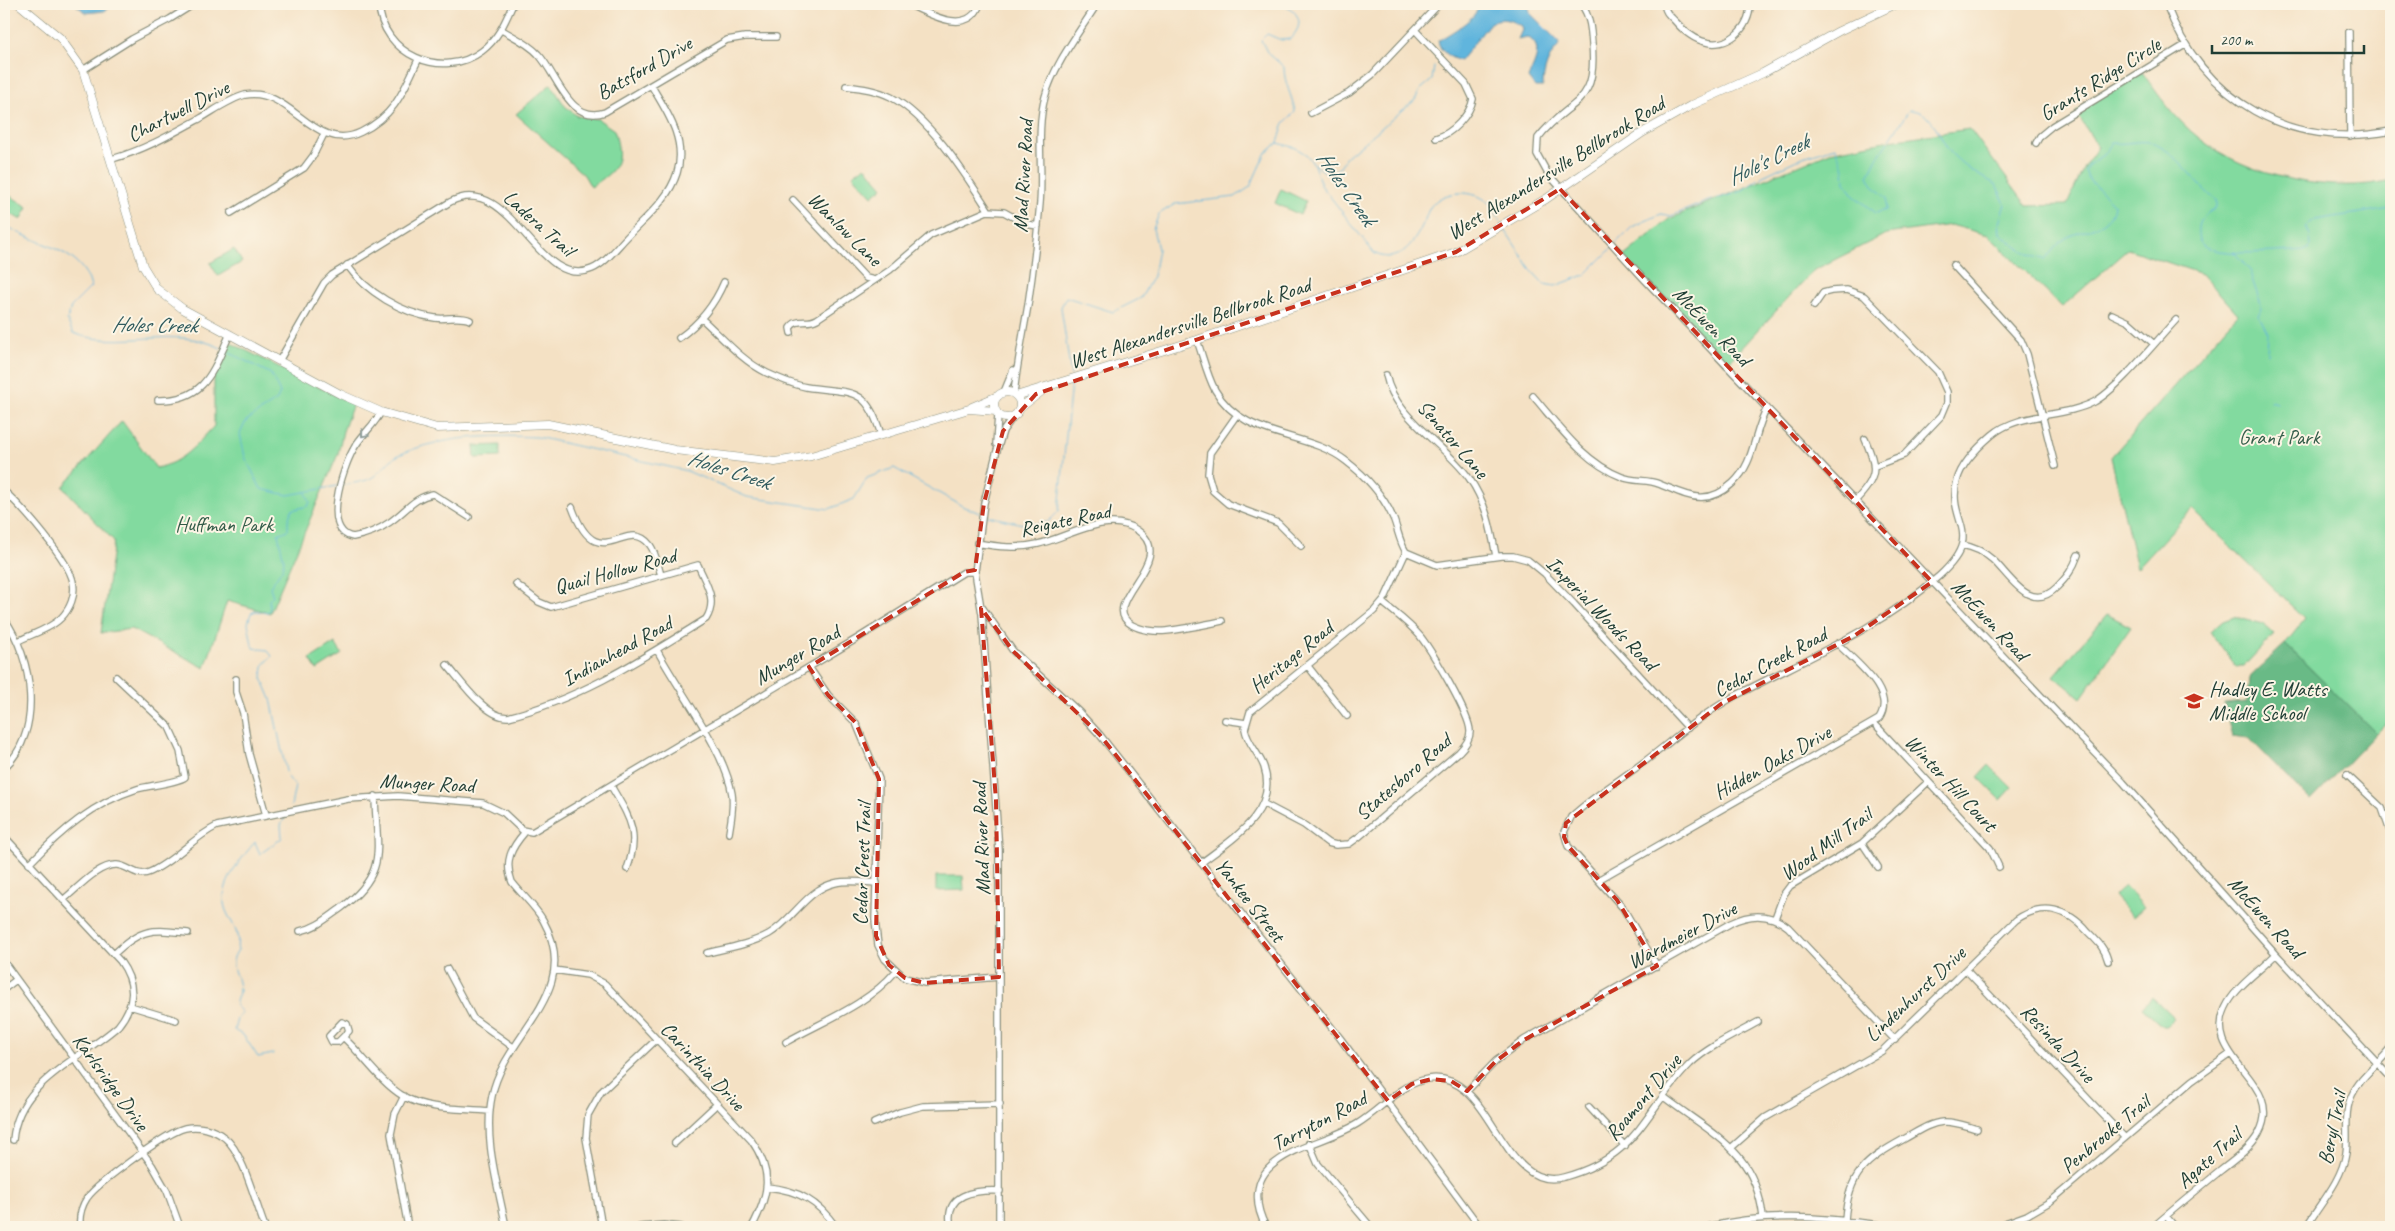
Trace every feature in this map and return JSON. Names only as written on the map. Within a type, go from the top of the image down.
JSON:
[{"type":"main road","points":[[19,4],[60,38],[83,70],[143,266],[152,284],[173,303],[340,394],[381,412],[437,428],[529,424],[559,425],[665,448],[762,462],[794,460],[969,409],[1001,394]]},
{"type":"main road","name":"West Alexandersville Bellbrook Road","points":[[1001,394],[1015,395],[1087,375],[1444,257],[1490,234],[1642,133],[1692,105],[1763,73],[1892,4]]},
{"type":"main road","name":"West Alexandersville Bellbrook Road","points":[[1013,417],[1031,398],[1051,386]]},
{"type":"main road","points":[[997,413],[994,405],[1001,394]]},
{"type":"main road","points":[[1015,395],[1020,408]]},
{"type":"main road","points":[[969,409],[982,409],[997,413],[1004,418],[1013,417]]},
{"type":"street","points":[[83,70],[132,38],[194,4]]},
{"type":"street","points":[[379,4],[385,29],[402,49],[418,60],[434,64],[462,62],[483,50],[502,30],[513,4]]},
{"type":"street","points":[[908,4],[954,22],[971,17],[980,4]]},
{"type":"street","name":"Mad River Road","points":[[1015,395],[1017,362],[1028,305],[1038,226],[1042,166],[1042,121],[1045,97],[1053,76],[1097,4]]},
{"type":"street","points":[[1311,113],[1358,86],[1439,4]]},
{"type":"street","name":"McEwen Road","points":[[1581,4],[1590,24],[1594,63],[1591,83],[1577,102],[1543,132],[1536,144],[1539,159],[1560,189],[2123,782],[2276,954],[2391,1078]]},
{"type":"street","points":[[1665,4],[1666,11],[1686,33],[1710,43],[1728,40],[1738,34],[1745,22],[1750,4]]},
{"type":"street","points":[[2184,4],[2166,6],[2185,45],[2215,82],[2258,114],[2299,130],[2350,136],[2391,132]]},
{"type":"street","name":"Batsford Drive","points":[[502,30],[538,54],[571,103],[585,113],[595,114],[605,112],[727,40],[742,37],[776,37]]},
{"type":"street","points":[[1415,30],[1466,84],[1473,98],[1467,114],[1450,132],[1436,138]]},
{"type":"street","points":[[2349,32],[2350,136]]},
{"type":"street","name":"Grants Ridge Circle","points":[[2036,143],[2040,136],[2052,126],[2185,45]]},
{"type":"street","points":[[231,213],[304,168],[313,156],[324,134],[340,137],[348,136],[373,126],[400,100],[418,60]]},
{"type":"street","name":"Ladera Trail","points":[[279,361],[324,283],[332,274],[462,196],[474,195],[486,198],[495,204],[562,268],[578,272],[593,269],[665,196],[677,174],[680,154],[677,134],[651,85]]},
{"type":"street","points":[[846,86],[887,95],[904,106],[956,160],[988,211]]},
{"type":"street","name":"Chartwell Drive","points":[[112,160],[133,153],[163,139],[234,99],[253,94],[273,98],[324,134]]},
{"type":"street","name":"Wanlow Lane","points":[[793,200],[866,278],[874,280]]},
{"type":"street","points":[[791,333],[790,328],[797,321],[812,322],[834,308],[903,260],[932,235],[988,211],[1004,212],[1026,224],[1038,226]]},
{"type":"street","points":[[1953,265],[2021,340],[2044,416],[2055,466]]},
{"type":"street","points":[[347,266],[362,284],[407,310],[436,318],[463,317],[470,320]]},
{"type":"street","points":[[679,338],[702,319],[714,302],[724,282]]},
{"type":"street","points":[[1814,306],[1823,293],[1830,291],[1852,291],[1864,296],[1938,372],[1946,384],[1947,404],[1938,420],[1904,455],[1875,466]]},
{"type":"street","points":[[2112,314],[2129,322],[2154,344]]},
{"type":"street","points":[[702,319],[751,363],[767,373],[806,387],[839,389],[856,395],[872,411],[881,435]]},
{"type":"street","points":[[2078,555],[2068,576],[2051,592],[2037,597],[2024,592],[1987,555],[1962,545],[1963,529],[1955,488],[1962,467],[2000,429],[2086,405],[2102,397],[2176,320]]},
{"type":"street","points":[[158,400],[196,392],[212,373],[230,334]]},
{"type":"street","points":[[1197,340],[1216,391],[1236,416],[1267,430],[1312,443],[1346,461],[1370,482],[1384,502],[1406,552]]},
{"type":"street","name":"Mad River Road","points":[[1001,394],[1017,362]]},
{"type":"street","name":"Senator Lane","points":[[1386,375],[1390,389],[1405,410],[1463,469],[1480,494],[1491,527],[1496,556]]},
{"type":"street","points":[[1532,396],[1583,453],[1606,469],[1631,480],[1658,483],[1687,497],[1700,498],[1721,493],[1743,471],[1750,460],[1767,408]]},
{"type":"street","points":[[381,412],[358,441],[349,457],[336,510],[336,521],[341,530],[349,536],[364,534],[388,524],[414,502],[433,494],[469,517]]},
{"type":"street","name":"Mad River Road","points":[[996,454],[997,413]]},
{"type":"street","points":[[1236,416],[1210,453],[1207,469],[1213,491],[1228,504],[1278,523],[1301,546]]},
{"type":"street","name":"Mad River Road","points":[[999,1227],[999,875],[996,800],[981,605],[975,572],[977,543],[984,503],[996,454],[1003,431],[1013,417]]},
{"type":"street","points":[[1855,501],[1870,486],[1875,466],[1865,439]]},
{"type":"street","points":[[4,492],[20,507],[67,567],[74,588],[72,600],[62,617],[50,626],[18,641]]},
{"type":"street","points":[[572,506],[582,532],[594,541],[609,542],[631,536],[646,541],[654,552],[661,575]]},
{"type":"street","name":"Reigate Road","points":[[977,543],[1020,547],[1044,543],[1099,525],[1115,524],[1130,526],[1144,536],[1150,549],[1148,562],[1124,602],[1124,616],[1129,623],[1139,628],[1159,631],[1222,621]]},
{"type":"street","name":"Cedar Creek Road","points":[[1656,966],[1623,908],[1568,846],[1564,837],[1566,823],[1575,813],[1688,728],[1734,697],[1873,624],[1932,582],[1951,564],[1962,545]]},
{"type":"street","name":"Imperial Woods Road","points":[[1406,552],[1437,565],[1508,555],[1523,558],[1545,574],[1688,728]]},
{"type":"street","name":"Heritage Road","points":[[1264,804],[1265,769],[1246,733],[1246,722],[1254,707],[1382,602],[1406,552]]},
{"type":"street","name":"Quail Hollow Road","points":[[516,584],[539,602],[551,607],[698,565]]},
{"type":"street","name":"Indianhead Road","points":[[447,665],[489,711],[499,716],[508,717],[584,691],[657,650],[706,619],[711,611],[713,601],[698,565]]},
{"type":"street","name":"Munger Road","points":[[63,900],[103,869],[120,866],[135,873],[144,874],[157,868],[211,829],[225,824],[348,799],[375,796],[427,797],[483,802],[497,808],[526,832],[534,832],[964,572],[975,572]]},
{"type":"street","name":"Statesboro Road","points":[[1264,804],[1304,825],[1328,843],[1349,844],[1452,758],[1466,743],[1470,732],[1467,715],[1424,642],[1412,628],[1382,602]]},
{"type":"street","name":"Yankee Street","points":[[981,605],[1013,652],[1079,712],[1100,735],[1388,1102],[1480,1227]]},
{"type":"street","points":[[4,618],[18,641],[28,679],[27,727],[21,747],[4,768]]},
{"type":"street","points":[[1838,644],[1882,693],[1885,708],[1874,723]]},
{"type":"street","points":[[657,650],[704,730],[724,769],[732,792],[729,833]]},
{"type":"street","points":[[1307,665],[1347,716]]},
{"type":"street","name":"Cedar Crest Trail","points":[[809,667],[828,695],[856,724],[877,773],[880,785],[876,936],[881,952],[896,971],[910,980],[925,983],[999,977]]},
{"type":"street","points":[[29,864],[66,828],[102,803],[144,787],[180,781],[185,777],[178,746],[169,727],[116,677]]},
{"type":"street","points":[[236,679],[249,754],[266,815]]},
{"type":"street","points":[[1225,720],[1246,722]]},
{"type":"street","name":"Winter Hill Court","points":[[1874,723],[1990,848],[1999,867]]},
{"type":"street","name":"Hidden Oaks Drive","points":[[1598,880],[1874,723]]},
{"type":"street","points":[[2347,775],[2382,808],[2391,834]]},
{"type":"street","name":"Wood Mill Trail","points":[[1774,918],[1790,886],[1862,843],[1928,782]]},
{"type":"street","points":[[611,786],[633,828],[633,852],[627,868]]},
{"type":"street","points":[[300,931],[317,925],[352,900],[364,889],[373,875],[378,852],[375,796]]},
{"type":"street","points":[[1201,863],[1250,823],[1264,804]]},
{"type":"street","points":[[506,1227],[491,1146],[490,1111],[498,1076],[513,1047],[543,1006],[554,970],[552,941],[544,922],[512,882],[509,874],[508,864],[511,852],[526,832]]},
{"type":"street","points":[[4,836],[127,970],[131,980],[132,994],[130,1006],[118,1026],[32,1092],[16,1123],[13,1140]]},
{"type":"street","points":[[1862,843],[1878,867]]},
{"type":"street","points":[[707,953],[750,942],[769,934],[790,919],[815,892],[830,884],[850,881],[877,882]]},
{"type":"street","name":"Lindenhurst Drive","points":[[1732,1148],[1765,1118],[1869,1059],[1895,1040],[2016,920],[2028,913],[2041,909],[2055,910],[2073,917],[2101,945],[2108,960]]},
{"type":"street","name":"Wardmeier Drive","points":[[1467,1091],[1496,1061],[1524,1040],[1740,919],[1754,916],[1774,918]]},
{"type":"street","points":[[1774,918],[1788,927],[1895,1040]]},
{"type":"street","points":[[114,954],[129,940],[146,930],[188,933]]},
{"type":"street","name":"Agate Trail","points":[[2153,1227],[2245,1150],[2255,1139],[2262,1126],[2264,1108],[2260,1095],[2223,1042],[2221,1028],[2227,1004],[2276,954]]},
{"type":"street","name":"Karlsridge Drive","points":[[4,962],[143,1153],[164,1186],[180,1227]]},
{"type":"street","points":[[447,969],[473,1018],[513,1047]]},
{"type":"street","name":"Carinthia Drive","points":[[554,970],[580,973],[600,980],[756,1148],[764,1164],[767,1187],[764,1200],[752,1227]]},
{"type":"street","name":"Resinda Drive","points":[[1966,970],[2125,1138]]},
{"type":"street","points":[[786,1042],[864,1001],[883,986],[896,971]]},
{"type":"street","points":[[4,989],[16,980]]},
{"type":"street","points":[[130,1006],[176,1020]]},
{"type":"street","name":"Roamont Drive","points":[[1388,1102],[1412,1084],[1432,1078],[1451,1081],[1467,1091],[1520,1162],[1539,1176],[1552,1179],[1565,1177],[1603,1162],[1625,1146],[1684,1071],[1700,1056],[1758,1022]]},
{"type":"street","points":[[343,1037],[404,1096],[420,1103],[434,1106],[490,1111]]},
{"type":"street","points":[[602,1227],[586,1138],[588,1114],[601,1092],[656,1040]]},
{"type":"street","name":"Beryl Trail","points":[[2306,1227],[2336,1180],[2344,1162],[2348,1108],[2352,1094],[2391,1048]]},
{"type":"street","name":"Penbrooke Trail","points":[[1994,1227],[2027,1215],[2050,1201],[2192,1081],[2230,1054]]},
{"type":"street","points":[[404,1096],[392,1123],[391,1134],[408,1227]]},
{"type":"street","points":[[1664,1097],[1732,1148],[1745,1163],[1754,1179],[1763,1217]]},
{"type":"street","name":"Tarryton Road","points":[[1266,1227],[1258,1207],[1257,1191],[1261,1179],[1274,1164],[1309,1143],[1349,1128],[1388,1102]]},
{"type":"street","points":[[675,1143],[717,1104]]},
{"type":"street","points":[[874,1123],[900,1112],[923,1106],[1000,1104]]},
{"type":"street","points":[[1589,1107],[1625,1146]]},
{"type":"street","points":[[1845,1220],[1848,1195],[1854,1179],[1866,1163],[1878,1153],[1933,1124],[1948,1122],[1977,1128]]},
{"type":"street","points":[[80,1227],[83,1205],[93,1191],[172,1133],[186,1127],[208,1128],[224,1136],[232,1145],[239,1157],[265,1227]]},
{"type":"street","points":[[1309,1143],[1326,1174],[1371,1227]]},
{"type":"street","points":[[767,1187],[786,1189],[803,1195],[819,1206],[836,1227]]},
{"type":"street","points":[[951,1227],[950,1212],[961,1197],[978,1191],[1000,1191]]},
{"type":"street","points":[[2166,1216],[2175,1227]]},
{"type":"street","points":[[1708,1227],[1763,1217],[1845,1220],[1896,1227]]},
{"type":"street","points":[[640,1227],[664,1225],[681,1227]]},
{"type":"highlighted area","points":[[1560,189],[1932,582],[1854,636],[1721,704],[1566,823],[1564,837],[1568,846],[1617,900],[1657,966],[1524,1040],[1496,1061],[1467,1091],[1451,1081],[1432,1079],[1412,1084],[1388,1101],[1100,735],[1013,651],[981,608],[996,800],[999,977],[925,983],[905,978],[889,965],[876,936],[879,779],[856,723],[828,695],[809,667],[964,572],[975,570],[984,503],[1003,431],[1036,394],[1456,252]]},
{"type":"green space","name":"Grant Park","points":[[2142,72],[2168,107],[2190,131],[2219,152],[2241,163],[2265,172],[2317,184],[2368,184],[2391,180],[2391,718],[2376,733],[2285,644],[2305,619],[2192,509],[2137,568],[2111,457],[2238,314],[2202,274],[2128,249],[2062,307],[1988,235],[1951,225],[1886,234],[1814,270],[1726,365],[1623,257],[1669,219],[1830,152],[1890,140],[1970,129],[2027,206],[2067,205],[2084,167],[2098,147],[2076,112]]},
{"type":"green space","points":[[551,84],[565,106],[577,116],[598,119],[614,130],[618,150],[616,164],[607,175],[591,187],[584,175],[516,114]]},
{"type":"green space","points":[[865,166],[883,187],[872,196],[853,175]]},
{"type":"green space","points":[[1281,189],[1306,201],[1300,215],[1275,203]]},
{"type":"green space","points":[[4,192],[28,207],[21,220],[4,210]]},
{"type":"green space","points":[[234,249],[242,262],[218,276],[210,263]]},
{"type":"green space","name":"Huffman Park","points":[[229,342],[353,404],[343,431],[338,454],[270,613],[227,601],[205,668],[131,629],[101,633],[114,541],[63,487],[122,421],[156,468],[174,462],[188,452],[214,426],[214,373]]},
{"type":"green space","points":[[500,445],[500,457],[475,458],[474,446]]},
{"type":"green space","points":[[2107,614],[2131,627],[2081,698],[2054,676]]},
{"type":"green space","points":[[2234,617],[2263,624],[2274,634],[2244,666],[2236,666],[2210,632],[2223,621]]},
{"type":"green space","points":[[335,643],[342,654],[317,670],[310,659]]},
{"type":"green space","points":[[2285,644],[2376,733],[2311,801],[2249,738],[2232,736],[2224,704],[2247,702],[2249,678]]},
{"type":"green space","points":[[1989,765],[2012,788],[2001,800],[1978,777]]},
{"type":"green space","points":[[936,876],[963,876],[964,890],[936,891]]},
{"type":"green space","points":[[2125,886],[2144,907],[2133,917],[2114,896]]},
{"type":"green space","points":[[2152,997],[2174,1018],[2166,1026],[2162,1026],[2142,1008]]},
{"type":"water","points":[[75,4],[117,4],[104,11],[86,13]]},
{"type":"water","points":[[1480,4],[1528,4],[1530,13],[1559,42],[1559,46],[1547,65],[1543,87],[1535,87],[1528,78],[1536,56],[1536,45],[1527,37],[1518,39],[1522,30],[1521,26],[1510,21],[1502,19],[1490,23],[1460,61],[1443,52],[1438,41],[1456,30],[1474,15]]},
{"type":"waterway","points":[[1278,143],[1284,123],[1295,112],[1285,79],[1284,67],[1267,52],[1261,40],[1267,34],[1281,40],[1290,39],[1295,34],[1299,24],[1297,15],[1283,4]]},
{"type":"waterway","points":[[1314,164],[1328,174],[1339,168],[1346,157],[1415,100],[1420,90],[1432,80],[1434,67]]},
{"type":"waterway","name":"Hole's Creek","points":[[1615,244],[1632,227],[1661,214],[1671,216],[1708,201],[1740,192],[1763,176],[1803,157],[1835,147],[1844,169],[1845,182],[1853,195],[1876,213],[1886,210],[1887,198],[1874,187],[1868,176],[1876,160],[1909,110],[1918,111],[1931,120],[1953,155],[1973,172],[1996,184],[2005,204],[1999,223],[2000,233],[2015,246],[2038,258],[2045,259],[2065,239],[2097,226],[2109,218],[2114,204],[2089,180],[2085,171],[2088,165],[2103,155],[2112,143],[2144,142],[2161,146],[2216,200],[2216,208],[2203,217],[2198,227],[2200,242],[2210,249],[2236,253],[2307,250],[2311,246],[2310,235],[2306,226],[2315,220],[2391,208]]},
{"type":"waterway","name":"Holes Creek","points":[[1071,375],[1061,307],[1066,297],[1113,312],[1141,298],[1153,276],[1158,249],[1153,229],[1159,214],[1175,204],[1235,197],[1250,187],[1265,154],[1278,143],[1296,148],[1307,155],[1314,165],[1321,185],[1374,253],[1382,256],[1390,257],[1404,251],[1415,239],[1428,210],[1437,200],[1444,196],[1460,193],[1484,199],[1490,204],[1500,221]]},
{"type":"waterway","name":"Holes Creek","points":[[4,224],[67,255],[78,263],[86,274],[91,287],[71,307],[67,320],[73,333],[91,338],[110,340],[166,337],[185,338],[203,341],[221,348]]},
{"type":"waterway","name":"Hole's Creek","points":[[1503,227],[1532,271],[1544,284],[1555,286],[1585,275],[1613,247]]},
{"type":"waterway","points":[[2234,252],[2251,272],[2262,308],[2259,316],[2268,333],[2267,354]]},
{"type":"waterway","name":"Holes Creek","points":[[224,350],[271,374],[280,393],[277,400],[246,421],[240,434],[245,457],[261,489],[288,495],[337,486]]},
{"type":"waterway","name":"Holes Creek","points":[[984,515],[1027,525],[1048,522],[1059,511],[1071,382]]},
{"type":"waterway","points":[[2270,401],[2276,403]]},
{"type":"waterway","name":"Holes Creek","points":[[343,485],[370,479],[395,457],[432,444],[466,438],[537,437],[687,471],[747,497],[829,509],[854,499],[867,478],[894,468],[964,507],[980,513]]},
{"type":"waterway","points":[[291,806],[295,786],[287,776],[271,699],[262,678],[263,666],[272,656],[267,650],[254,648],[248,623],[251,613],[256,611],[267,613],[270,609],[269,600],[273,596],[270,587],[282,569],[284,561],[278,534],[288,530],[288,520],[292,510],[308,506],[310,502],[306,493]]},
{"type":"waterway","points":[[273,1054],[258,1057],[244,1036],[234,1030],[237,1019],[242,1012],[236,1006],[239,990],[233,965],[238,950],[238,939],[225,907],[224,895],[234,870],[255,842],[260,854],[282,838],[281,825],[286,815]]},
{"type":"place","name":"Hadley E. Watts Middle School","points":[[2194,701]]}]
